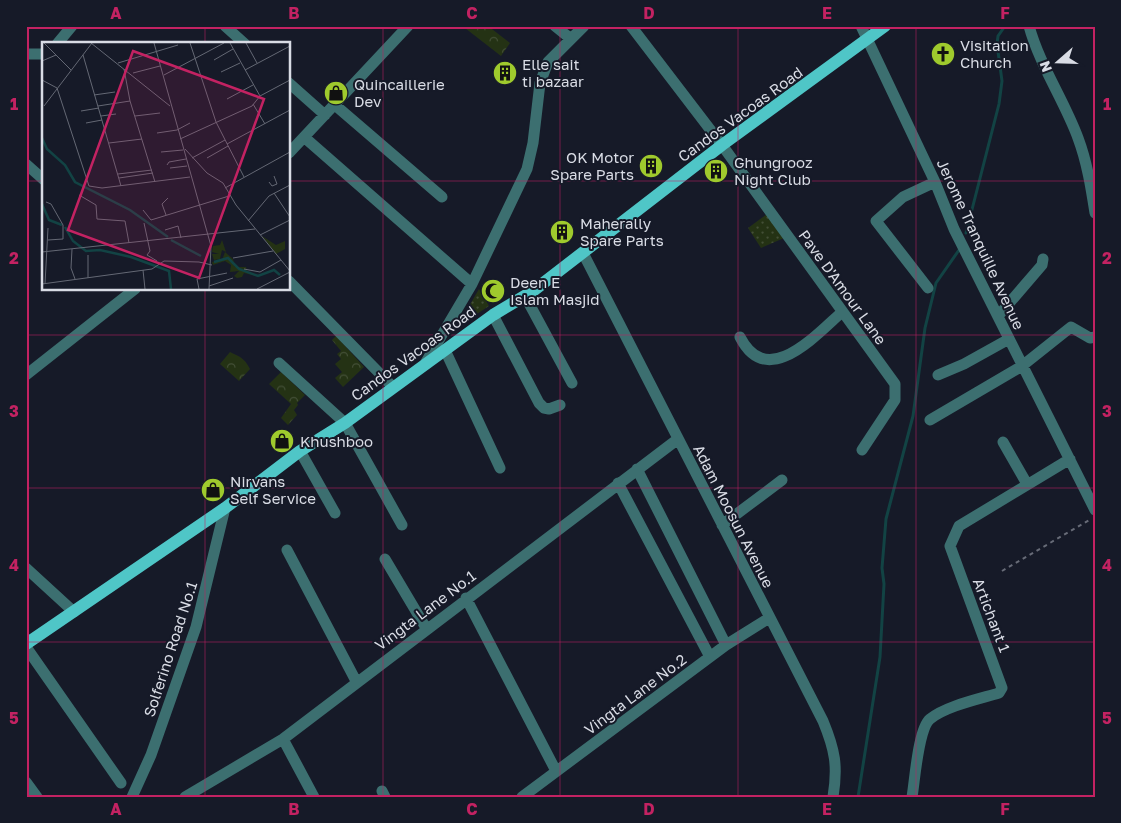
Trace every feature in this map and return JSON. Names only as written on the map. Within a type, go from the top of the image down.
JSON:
[{"type":"main road","name":"Candos Vacoas Road","points":[[26,645],[225,508],[300,452],[345,423],[426,362],[493,315],[525,296],[722,145],[885,26]]},
{"type":"street","points":[[59,42],[72,26]]},
{"type":"street","points":[[225,26],[242,42]]},
{"type":"street","points":[[290,152],[408,26]]},
{"type":"street","points":[[555,26],[571,39]]},
{"type":"street","points":[[426,362],[472,284],[527,169],[533,143],[540,83],[548,62],[584,26]]},
{"type":"street","name":"Pave D'Amour Lane","points":[[631,26],[722,145],[895,384],[895,400],[862,450]]},
{"type":"street","name":"Jerome Tranquille Avenue","points":[[861,26],[935,182],[954,229],[999,315],[1022,366],[1095,510]]},
{"type":"street","points":[[1029,26],[1047,72],[1078,136],[1086,161],[1095,213]]},
{"type":"street","points":[[26,54],[42,54]]},
{"type":"street","points":[[290,84],[325,115]]},
{"type":"street","points":[[334,105],[442,197]]},
{"type":"street","points":[[304,137],[472,284]]},
{"type":"street","points":[[26,164],[42,178]]},
{"type":"street","points":[[928,288],[876,220],[903,198],[935,182]]},
{"type":"street","name":"Adam Moosun Avenue","points":[[583,253],[823,721],[834,746],[837,771],[833,797]]},
{"type":"street","points":[[999,315],[1042,265],[1043,259]]},
{"type":"street","points":[[290,282],[393,388]]},
{"type":"street","points":[[26,375],[134,290]]},
{"type":"street","points":[[525,296],[572,383]]},
{"type":"street","points":[[740,337],[747,350],[755,358],[769,360],[786,357],[842,312]]},
{"type":"street","points":[[493,315],[539,403],[544,408],[549,409],[560,405]]},
{"type":"street","points":[[930,420],[1022,366],[1071,327],[1090,338],[1095,337]]},
{"type":"street","points":[[938,375],[957,368],[1009,339]]},
{"type":"street","points":[[445,350],[500,468]]},
{"type":"street","points":[[279,363],[345,423],[402,525]]},
{"type":"street","name":"Vingta Lane No.1","points":[[185,797],[283,739],[426,628],[678,439]]},
{"type":"street","points":[[1003,442],[1027,484]]},
{"type":"street","points":[[300,452],[335,513]]},
{"type":"street","name":"Artichant 1","points":[[912,797],[923,732],[929,720],[942,712],[999,693],[1002,688],[950,546],[959,526],[1070,459]]},
{"type":"street","points":[[637,469],[726,645]]},
{"type":"street","points":[[722,525],[782,480]]},
{"type":"street","points":[[618,483],[710,657]]},
{"type":"street","name":"Solferino Road No.1","points":[[132,797],[151,755],[196,627],[225,508]]},
{"type":"street","points":[[287,550],[356,682]]},
{"type":"street","points":[[385,559],[426,628]]},
{"type":"street","points":[[26,568],[74,612]]},
{"type":"street","points":[[466,598],[556,771]]},
{"type":"street","name":"Vingta Lane No.2","points":[[522,797],[726,645],[769,618]]},
{"type":"street","points":[[26,645],[121,783]]},
{"type":"street","points":[[283,739],[314,797]]},
{"type":"street","points":[[26,782],[37,797]]},
{"type":"path","points":[[1002,571],[1095,516]]},
{"type":"green space","points":[[466,26],[488,26],[510,43],[501,56],[465,28]]},
{"type":"green space","points":[[767,214],[784,238],[761,248],[748,228]]},
{"type":"green space","points":[[479,289],[489,306],[457,327]]},
{"type":"green space","points":[[336,336],[364,367],[343,387],[335,378],[342,372],[335,364],[341,359],[337,354],[341,351],[332,340]]},
{"type":"green space","points":[[230,352],[243,359],[250,369],[239,381],[220,364]]},
{"type":"green space","points":[[281,372],[305,395],[297,403],[298,405],[294,410],[297,415],[288,425],[281,418],[291,404],[269,384]]},
{"type":"waterway","points":[[966,233],[999,104],[1002,81],[997,44],[998,36],[1005,26]]},
{"type":"waterway","points":[[858,797],[880,657],[884,584],[882,568],[886,519],[913,416],[925,328],[936,283],[959,250]]},
{"type":"place","name":"Visitation Church","points":[[943,54]]},
{"type":"place","name":"Elle sait ti bazaar","points":[[505,73]]},
{"type":"place","name":"Quincaillerie Dev","points":[[336,93]]},
{"type":"place","name":"OK Motor Spare Parts","points":[[651,166]]},
{"type":"place","name":"Ghungrooz Night Club","points":[[716,171]]},
{"type":"place","name":"Maherally Spare Parts","points":[[562,232]]},
{"type":"place","name":"Deen E Islam Masjid","points":[[493,291]]},
{"type":"place","name":"Khushboo","points":[[282,441]]},
{"type":"place","name":"Nirvans Self Service","points":[[213,490]]}]
